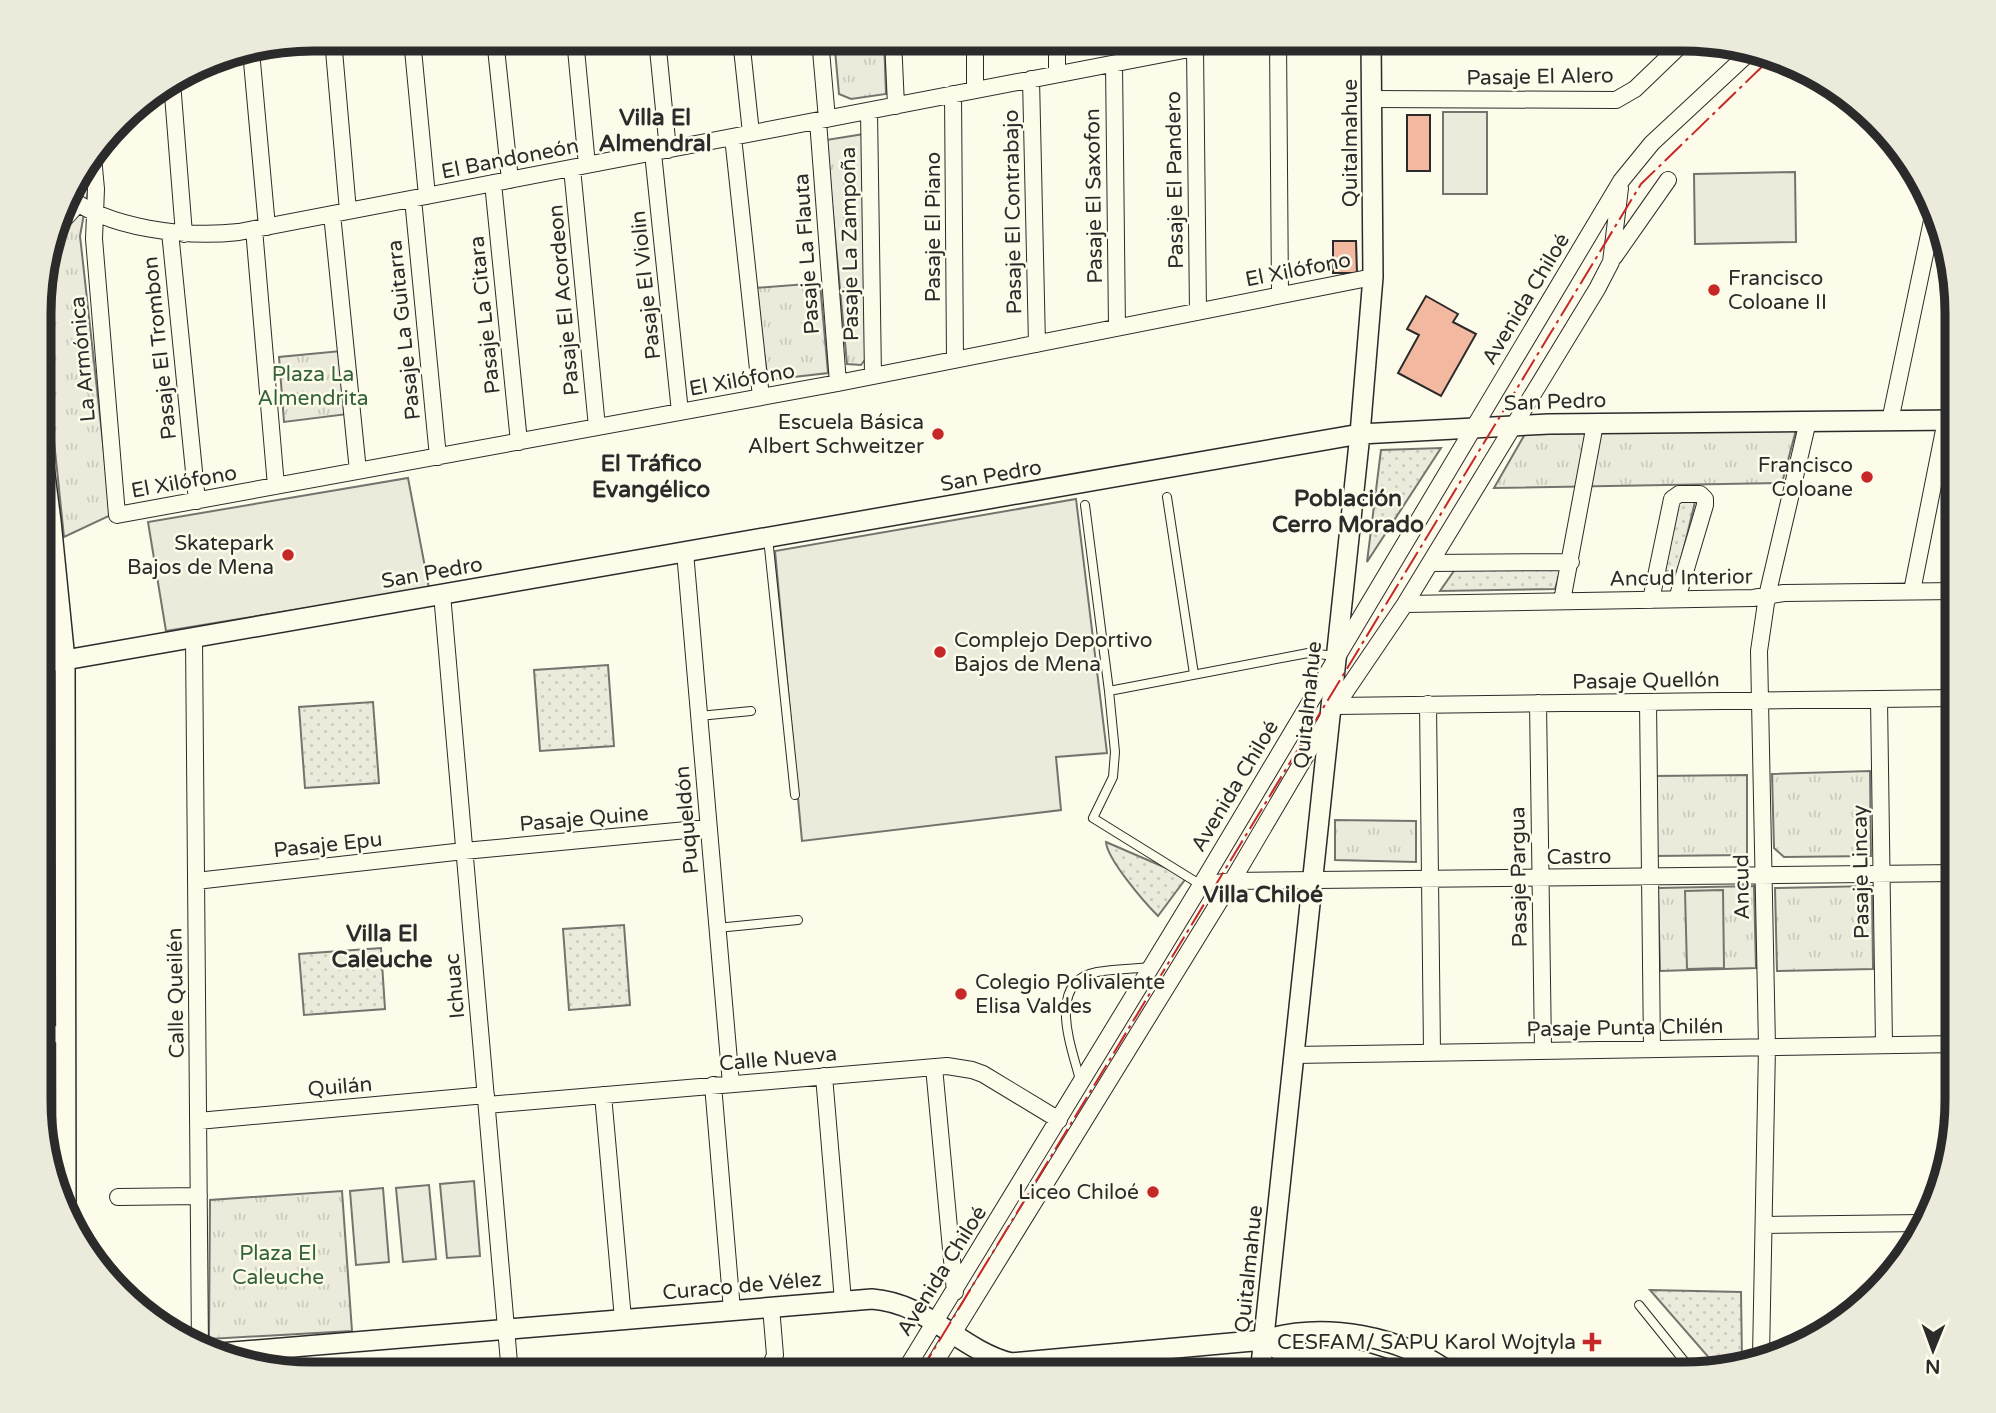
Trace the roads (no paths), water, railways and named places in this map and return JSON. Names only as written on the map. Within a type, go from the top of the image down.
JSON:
[{"type":"street","points":[[333,51],[340,213],[358,471]]},
{"type":"street","name":"Pasaje La Guitarra","points":[[413,51],[438,457]]},
{"type":"street","points":[[496,51],[510,180]]},
{"type":"street","name":"Pasaje El Acordeon","points":[[575,51],[580,167],[597,427]]},
{"type":"street","name":"Pasaje El Violin","points":[[657,51],[660,151],[680,412]]},
{"type":"street","points":[[742,51],[751,133]]},
{"type":"street","name":"Pasaje La Flauta","points":[[820,51],[838,383]]},
{"type":"street","points":[[894,51],[896,106]]},
{"type":"street","points":[[975,51],[975,90]]},
{"type":"street","points":[[1057,51],[1057,75]]},
{"type":"street","points":[[1139,51],[1139,58]]},
{"type":"street","name":"El Bandoneón","points":[[76,202],[95,213],[177,233],[219,234],[1178,51]]},
{"type":"street","name":"Pasaje El Pandero","points":[[1195,51],[1198,312]]},
{"type":"street","points":[[1278,51],[1280,295]]},
{"type":"street","name":"Quitalmahue","points":[[1261,1362],[1312,880],[1334,710],[1336,656],[1360,434],[1373,276],[1371,51]]},
{"type":"street","name":"Pasaje El Alero","points":[[1372,99],[1616,100],[1635,89],[1675,51]]},
{"type":"street","points":[[251,58],[276,486]]},
{"type":"street","name":"Avenida Chiloé","points":[[911,1362],[1201,885],[1621,181],[1651,143],[1743,58]]},
{"type":"street","name":"Pasaje El Saxofon","points":[[1114,64],[1116,328]]},
{"type":"street","name":"Pasaje El Contrabajo","points":[[1031,79],[1037,344]]},
{"type":"street","name":"Pasaje El Trombon","points":[[172,92],[177,233],[197,501]]},
{"type":"street","name":"Pasaje El Piano","points":[[953,94],[955,360]]},
{"type":"street","name":"Pasaje La Zampoña","points":[[869,111],[873,376]]},
{"type":"street","points":[[733,137],[761,397]]},
{"type":"street","name":"La Armónica","points":[[94,169],[94,239],[117,515]]},
{"type":"street","points":[[1611,262],[1668,180]]},
{"type":"street","name":"Avenida Chiloé","points":[[935,1362],[1232,881],[1334,710],[1405,604],[1515,425],[1611,262],[1621,181]]},
{"type":"street","name":"Pasaje La Citara","points":[[493,183],[519,442]]},
{"type":"street","points":[[1889,421],[1930,228]]},
{"type":"street","name":"El Xilófono","points":[[117,515],[838,383],[1373,276]]},
{"type":"street","name":"San Pedro","points":[[51,661],[1360,434],[1515,425],[1945,420]]},
{"type":"street","name":"Ancud","points":[[1761,1350],[1767,1047],[1759,652],[1768,596],[1808,421]]},
{"type":"street","points":[[1562,601],[1595,424]]},
{"type":"street","points":[[1912,591],[1945,450]]},
{"type":"street","points":[[1651,600],[1672,499],[1679,494],[1700,494],[1705,499],[1705,505],[1677,599]]},
{"type":"street","points":[[51,521],[65,660],[66,1186]]},
{"type":"street","name":"Puqueldón","points":[[685,552],[731,1084]]},
{"type":"street","points":[[1430,563],[1571,562]]},
{"type":"street","name":"Ancud Interior","points":[[1405,604],[1945,591]]},
{"type":"street","name":"Ichuac","points":[[442,594],[509,1362]]},
{"type":"street","name":"Calle Queilén","points":[[194,638],[200,1336]]},
{"type":"street","name":"Pasaje Quellón","points":[[1334,710],[1428,704],[1945,698]]},
{"type":"street","name":"Pasaje Lincay","points":[[1879,699],[1884,1045]]},
{"type":"street","points":[[1648,702],[1652,1049]]},
{"type":"street","name":"Pasaje Pargua","points":[[1538,703],[1543,1050]]},
{"type":"street","points":[[1428,704],[1432,1051]]},
{"type":"street","name":"Pasaje Quine","points":[[464,851],[708,828]]},
{"type":"street","name":"Pasaje Epu","points":[[196,881],[464,851]]},
{"type":"street","name":"Castro","points":[[1201,885],[1232,881],[1945,873]]},
{"type":"street","points":[[51,1034],[65,1032]]},
{"type":"street","name":"Pasaje Punta Chilén","points":[[1294,1055],[1945,1044]]},
{"type":"street","points":[[934,1067],[955,1292]]},
{"type":"street","name":"Calle Nueva","points":[[486,1100],[603,1095],[934,1067],[961,1067],[983,1074],[1059,1120]]},
{"type":"street","points":[[824,1076],[843,1301]]},
{"type":"street","points":[[713,1085],[732,1310]]},
{"type":"street","points":[[603,1095],[623,1318]]},
{"type":"street","name":"Quilán","points":[[198,1121],[486,1100]]},
{"type":"street","points":[[118,1198],[199,1196]]},
{"type":"street","points":[[1764,1225],[1914,1223]]},
{"type":"street","name":"Curaco de Vélez","points":[[237,1351],[623,1318],[887,1300],[915,1310],[1002,1360],[1016,1362]]},
{"type":"street","points":[[771,1307],[775,1356],[773,1362]]},
{"type":"street","name":"Curaco de Vélez","points":[[1079,1362],[1135,1352],[1264,1340],[1299,1332],[1362,1336],[1408,1350],[1432,1362]]},
{"type":"street","name":"Curaco de Vélez","points":[[1264,1340],[1286,1352],[1365,1362]]},
{"type":"street","points":[[1134,1362],[1135,1352]]},
{"type":"lane","points":[[1167,497],[1194,674]]},
{"type":"lane","points":[[1085,505],[1115,752],[1113,778],[1093,818],[1201,885]]},
{"type":"lane","points":[[768,538],[794,795]]},
{"type":"lane","points":[[1108,691],[1308,653],[1336,656]]},
{"type":"lane","points":[[699,716],[751,711]]},
{"type":"lane","points":[[717,928],[798,920]]},
{"type":"lane","points":[[1081,1084],[1066,1023],[1066,1004],[1071,990],[1082,979],[1096,972],[1151,967]]},
{"type":"lane","points":[[1639,1305],[1685,1362]]},
{"type":"place","name":"Francisco Coloane II","points":[[1714,290]]},
{"type":"place","name":"Escuela Básica Albert Schweitzer","points":[[938,434]]},
{"type":"place","name":"Francisco Coloane","points":[[1867,477]]},
{"type":"place","name":"Skatepark Bajos de Mena","points":[[288,555]]},
{"type":"place","name":"Complejo Deportivo Bajos de Mena","points":[[940,652]]},
{"type":"place","name":"Colegio Polivalente Elisa Valdes","points":[[961,994]]},
{"type":"place","name":"Liceo Chiloé","points":[[1153,1192]]},
{"type":"place","name":"CESFAM/ SAPU Karol Wojtyla","points":[[1592,1342]]},
{"type":"district","name":"Villa El Almendral","points":[[655,131]]},
{"type":"district","name":"El Tráfico Evangélico","points":[[651,477]]},
{"type":"district","name":"Población Cerro Morado","points":[[1348,512]]},
{"type":"district","name":"Villa Chiloé","points":[[1263,895]]},
{"type":"district","name":"Villa El Caleuche","points":[[382,947]]},
{"type":"park label","name":"Plaza La Almendrita","points":[[313,386]]},
{"type":"park label","name":"Plaza El Caleuche","points":[[278,1265]]}]
